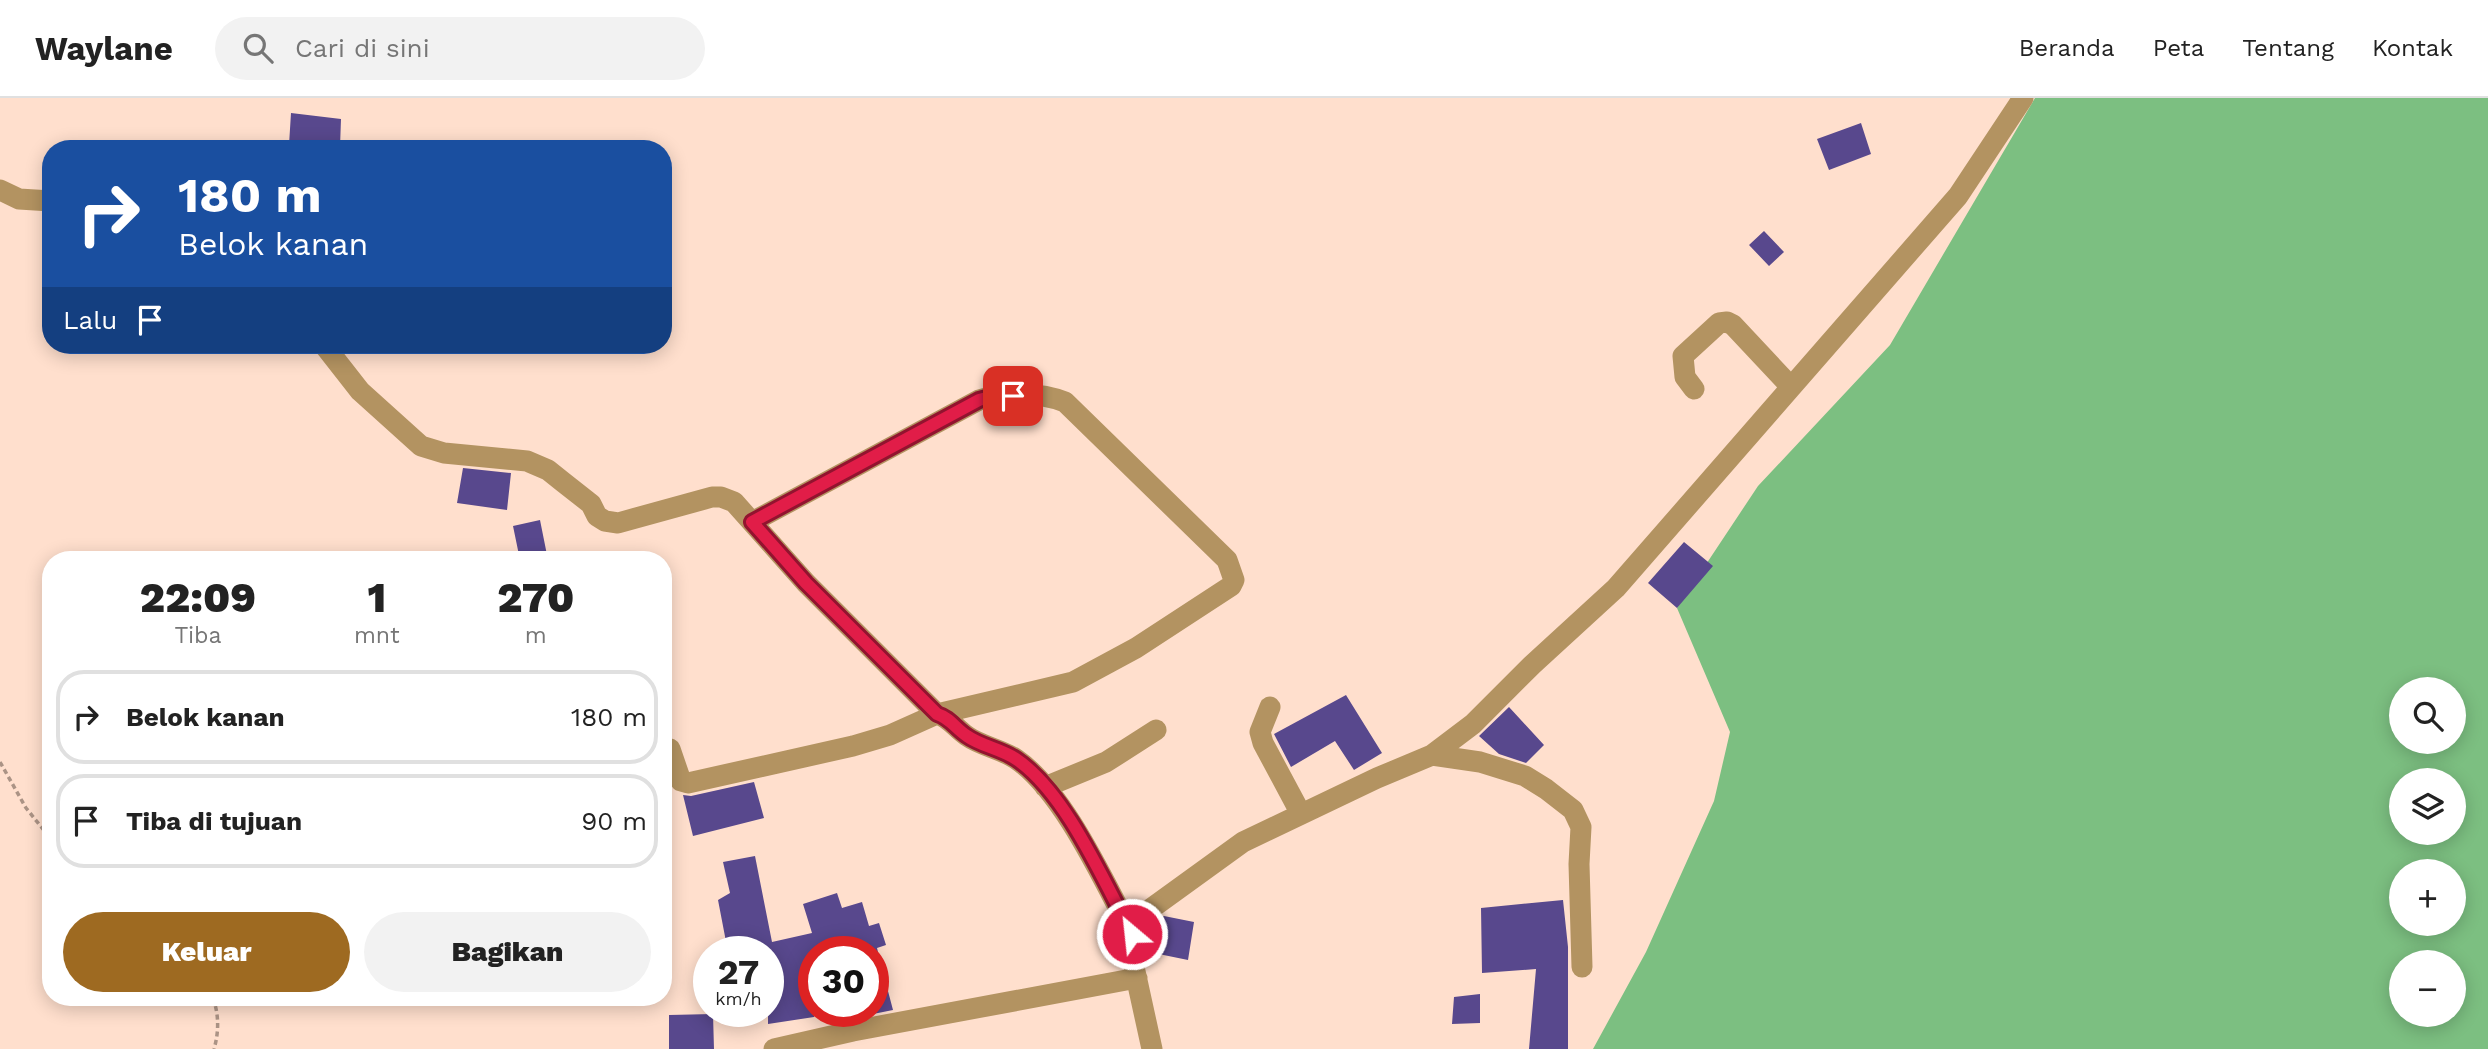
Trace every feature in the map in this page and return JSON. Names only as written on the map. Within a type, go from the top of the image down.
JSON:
[{"type":"street","points":[[1152,1049],[1131,953],[1132,934],[1138,918],[1242,842],[1433,755],[1473,724],[1616,588],[1958,196],[2023,98]]},
{"type":"street","points":[[0,190],[19,199],[42,200]]},
{"type":"street","points":[[1694,389],[1685,377],[1683,356],[1719,323],[1727,322],[1733,325],[1791,387]]},
{"type":"street","points":[[331,354],[360,391],[421,446],[444,453],[527,461],[538,465],[591,504],[597,516],[605,521],[618,523],[712,497],[734,502],[806,583],[937,714],[947,717],[967,736],[1015,758],[1045,786],[1081,839],[1132,934]]},
{"type":"street","points":[[672,755],[681,782],[688,783],[853,746],[890,735],[937,714],[1073,682],[1136,648],[1231,586],[1234,580],[1227,560],[1065,402],[1049,396],[994,396],[979,400],[752,522]]},
{"type":"street","points":[[1270,707],[1260,732],[1301,814]]},
{"type":"street","points":[[1045,786],[1106,762],[1156,730]]},
{"type":"street","points":[[1433,755],[1480,762],[1525,776],[1573,810],[1581,827],[1578,864],[1582,967]]},
{"type":"street","points":[[774,1049],[853,1031],[1137,978]]},
{"type":"path","points":[[0,762],[26,808],[42,828]]},
{"type":"path","points":[[214,1049],[218,1029],[216,1006]]},
{"type":"green space","points":[[2035,98],[2488,98],[2488,1049],[1593,1049],[1646,952],[1714,801],[1730,732],[1677,608],[1758,486],[1890,345]]},
{"type":"building","points":[[291,113],[341,119],[340,140],[289,140]]},
{"type":"building","points":[[1861,123],[1871,154],[1829,170],[1817,139]]},
{"type":"building","points":[[1764,231],[1784,252],[1769,266],[1749,245]]},
{"type":"building","points":[[463,468],[511,473],[507,510],[457,503]]},
{"type":"building","points":[[540,520],[546,551],[518,551],[513,526]]},
{"type":"building","points":[[1684,542],[1713,566],[1677,608],[1648,583]]},
{"type":"building","points":[[1346,695],[1382,753],[1354,770],[1335,741],[1291,767],[1274,734]]},
{"type":"building","points":[[1509,707],[1544,745],[1526,763],[1499,754],[1479,736]]},
{"type":"building","points":[[754,782],[764,818],[693,836],[683,795],[691,796]]},
{"type":"building","points":[[755,856],[771,936],[725,936],[718,900],[730,893],[723,862]]},
{"type":"building","points":[[837,893],[842,908],[862,902],[869,926],[879,923],[883,936],[799,936],[812,933],[803,904]]},
{"type":"building","points":[[1563,900],[1568,947],[1568,1049],[1529,1049],[1536,969],[1482,973],[1481,908]]},
{"type":"building","points":[[1164,916],[1194,922],[1188,960],[1144,951],[1149,926]]},
{"type":"building","points":[[798,936],[798,1019],[784,1022],[784,939]]},
{"type":"building","points":[[1480,994],[1480,1023],[1452,1024],[1454,997]]},
{"type":"building","points":[[889,995],[893,1010],[889,1011]]},
{"type":"building","points":[[693,1014],[693,1027],[713,1027],[714,1049],[669,1049],[669,1015]]},
{"type":"route","points":[[1013,396],[994,396],[979,400],[752,522],[806,583],[937,714],[947,717],[967,736],[1015,758],[1045,786],[1081,839],[1132,934]]}]
